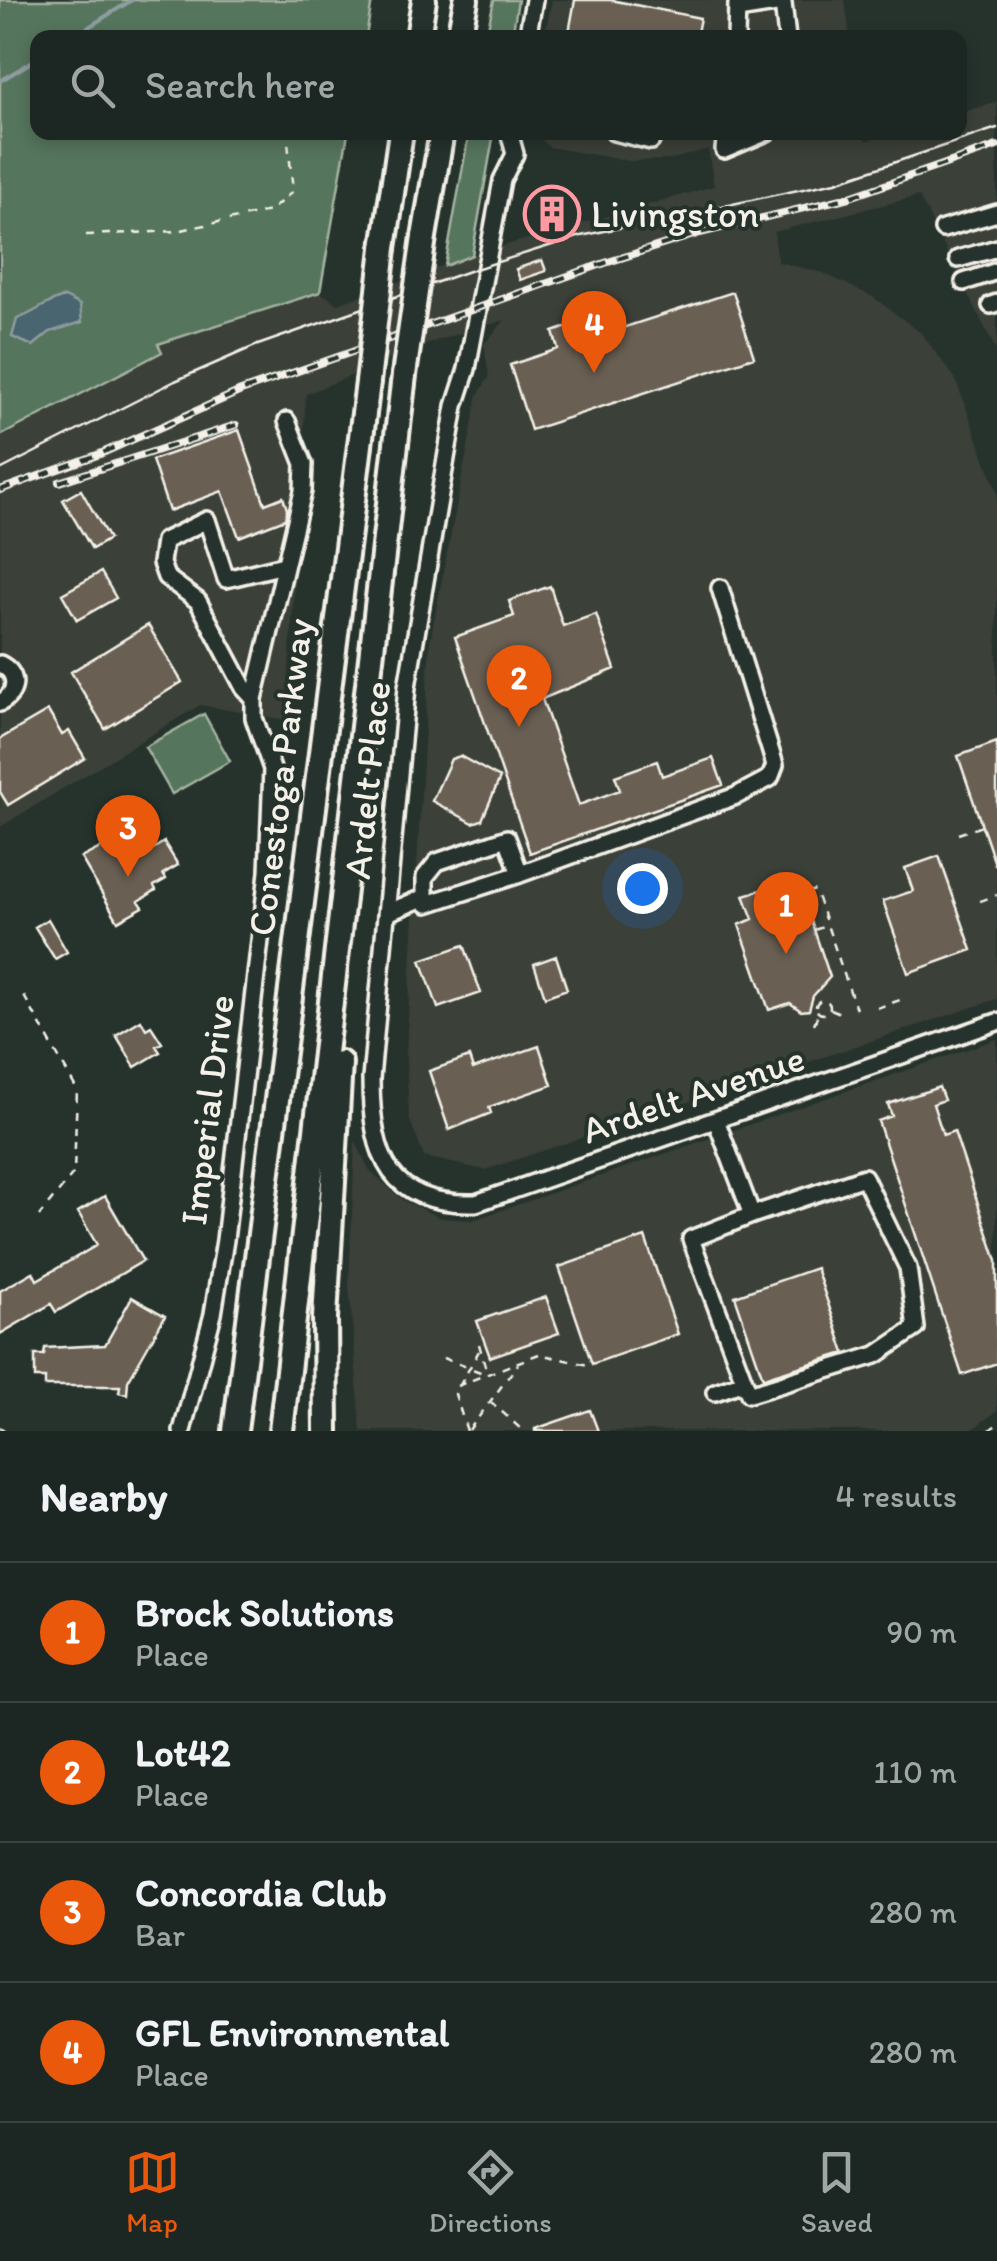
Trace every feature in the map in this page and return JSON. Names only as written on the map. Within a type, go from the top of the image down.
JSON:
[{"type":"highway","points":[[419,30],[424,0]]},
{"type":"highway","points":[[460,30],[466,0]]},
{"type":"highway","name":"Conestoga Parkway","points":[[234,1430],[400,140]]},
{"type":"highway","name":"Conestoga Parkway","points":[[280,1431],[336,980],[404,375],[441,140]]},
{"type":"highway","points":[[326,1431],[325,1318],[344,1009],[336,980]]},
{"type":"street","points":[[528,30],[534,0]]},
{"type":"street","points":[[736,30],[737,5],[783,3],[786,30]]},
{"type":"street","name":"Ardelt Place","points":[[408,1190],[381,1156],[371,1116],[408,687],[455,406],[466,369],[502,180],[514,154],[511,140]]},
{"type":"street","points":[[647,140],[651,141]]},
{"type":"street","points":[[725,140],[724,150],[748,140]]},
{"type":"street","points":[[943,229],[997,213]]},
{"type":"street","points":[[958,259],[997,248]]},
{"type":"street","points":[[964,282],[997,270]]},
{"type":"street","points":[[254,699],[303,478],[299,444],[287,421]]},
{"type":"street","points":[[254,699],[244,688],[198,601],[166,577],[160,552],[164,540],[206,520],[226,579],[284,565]]},
{"type":"street","points":[[520,874],[507,838],[428,868],[425,897],[427,904],[520,874],[736,796],[770,778],[775,765],[720,588]]},
{"type":"street","points":[[0,664],[9,669],[14,682],[11,695],[0,703]]},
{"type":"street","name":"Imperial Drive","points":[[182,1431],[213,1314],[225,1240],[268,872],[272,769],[254,718],[254,699]]},
{"type":"street","points":[[387,913],[425,897]]},
{"type":"street","name":"Ardelt Avenue","points":[[408,1190],[444,1204],[476,1203],[997,1022]]},
{"type":"street","points":[[716,1120],[752,1215]]},
{"type":"street","points":[[864,1177],[908,1268],[916,1328],[876,1355],[748,1394],[691,1238],[752,1215],[864,1177]]},
{"type":"street","points":[[715,1392],[744,1382]]},
{"type":"path","points":[[86,235],[176,231],[270,210],[293,191],[288,140]]},
{"type":"path","points":[[958,834],[982,826]]},
{"type":"path","points":[[792,898],[815,890],[856,1010]]},
{"type":"path","points":[[980,901],[997,895]]},
{"type":"path","points":[[814,930],[827,926]]},
{"type":"path","points":[[24,996],[78,1090],[74,1173],[40,1216]]},
{"type":"path","points":[[878,1008],[906,998]]},
{"type":"path","points":[[819,1013],[815,1003],[826,1001],[830,1009],[842,1014]]},
{"type":"path","points":[[814,1024],[819,1013],[830,1009]]},
{"type":"path","points":[[467,1431],[456,1386],[480,1346],[487,1374]]},
{"type":"path","points":[[456,1386],[539,1354],[588,1366]]},
{"type":"path","points":[[443,1358],[487,1374]]},
{"type":"path","points":[[467,1431],[518,1362]]},
{"type":"path","points":[[490,1402],[522,1430]]},
{"type":"path","points":[[988,1431],[997,1424]]},
{"type":"path","points":[[0,1427],[5,1431]]},
{"type":"shaded area","points":[[552,0],[845,0],[849,30],[546,30]]},
{"type":"shaded area","points":[[997,102],[997,352],[919,196],[774,232],[778,262],[823,273],[873,297],[921,333],[955,378],[997,491],[997,999],[485,1170],[424,1157],[409,1118],[406,1053],[430,641],[478,395],[489,377],[484,344],[505,320],[438,340],[306,394],[286,720],[200,705],[0,827],[0,395],[320,292],[338,304],[472,255],[714,186],[708,149],[670,160],[630,161],[549,147],[542,140],[967,140],[967,111]]},
{"type":"shaded area","points":[[997,1039],[997,1411],[970,1431],[361,1431],[349,1285],[355,1141],[370,1171],[404,1201],[441,1218],[473,1220]]},
{"type":"green space","points":[[0,0],[372,0],[367,30],[30,30],[30,140],[347,140],[320,292],[158,344],[162,352],[0,436]]},
{"type":"green space","points":[[494,0],[518,0],[513,30],[488,30]]},
{"type":"green space","points":[[468,140],[493,140],[472,255],[445,266]]},
{"type":"green space","points":[[204,714],[230,761],[172,794],[145,747]]},
{"type":"water","points":[[65,297],[80,305],[82,322],[50,332],[33,346],[12,337],[17,319]]},
{"type":"building","points":[[575,0],[611,0],[700,18],[698,30],[569,30]]},
{"type":"building","name":"Livingston","points":[[536,199],[573,207],[570,220],[545,228],[530,225]]},
{"type":"building","points":[[542,260],[546,271],[520,280],[516,269]]},
{"type":"building","points":[[733,292],[754,357],[531,430],[510,365],[558,349],[553,332],[570,326],[576,343]]},
{"type":"building","points":[[239,430],[265,504],[283,497],[285,519],[239,537],[222,491],[169,511],[152,460]]},
{"type":"building","points":[[81,490],[109,539],[92,549],[63,500]]},
{"type":"building","points":[[101,572],[116,598],[77,620],[62,594]]},
{"type":"building","points":[[550,586],[563,626],[596,614],[615,669],[542,699],[579,805],[620,790],[615,776],[657,761],[662,776],[713,758],[723,785],[530,853],[455,637],[514,616],[509,601]]},
{"type":"building","points":[[148,625],[182,682],[105,729],[71,672]]},
{"type":"building","points":[[48,711],[62,735],[69,731],[85,758],[8,805],[0,792],[0,739]]},
{"type":"building","points":[[997,742],[997,864],[995,864],[958,756]]},
{"type":"building","points":[[460,756],[500,778],[482,820],[473,823],[432,801],[451,759]]},
{"type":"building","points":[[141,827],[153,849],[164,842],[178,865],[163,874],[166,879],[139,901],[143,907],[118,921],[81,858]]},
{"type":"building","points":[[939,856],[972,950],[908,973],[883,901],[913,891],[905,868]]},
{"type":"building","points":[[768,888],[776,909],[804,900],[830,977],[813,996],[809,1010],[801,1011],[790,1003],[769,1010],[739,925],[753,919],[744,895]]},
{"type":"building","points":[[48,919],[67,952],[55,959],[35,927]]},
{"type":"building","points":[[464,945],[481,993],[438,1008],[421,960]]},
{"type":"building","points":[[556,956],[567,989],[545,997],[534,964]]},
{"type":"building","points":[[141,1020],[146,1029],[151,1026],[162,1043],[156,1046],[160,1052],[135,1067],[116,1035]]},
{"type":"building","points":[[539,1046],[552,1085],[489,1107],[491,1113],[449,1130],[429,1071],[469,1057],[473,1069]]},
{"type":"building","points":[[939,1087],[944,1100],[933,1104],[943,1135],[954,1131],[997,1261],[997,1363],[962,1375],[878,1121],[892,1116],[888,1104]]},
{"type":"building","points":[[105,1196],[143,1261],[56,1312],[51,1304],[0,1334],[0,1291],[33,1272],[37,1280],[97,1245],[78,1212]]},
{"type":"building","points":[[645,1237],[678,1334],[592,1364],[559,1267]]},
{"type":"building","points":[[816,1268],[845,1353],[763,1378],[735,1296]]},
{"type":"building","points":[[132,1297],[165,1316],[128,1381],[127,1394],[119,1392],[120,1386],[45,1386],[45,1378],[35,1378],[35,1355],[44,1355],[45,1348],[105,1345]]},
{"type":"building","points":[[546,1297],[559,1333],[490,1357],[477,1321]]},
{"type":"building","points":[[590,1410],[598,1431],[535,1431],[535,1429]]},
{"type":"waterway","points":[[84,30],[132,0]]},
{"type":"waterway","points":[[0,81],[30,63]]},
{"type":"tram line","points":[[967,138],[997,128]]},
{"type":"tram line","points":[[0,470],[175,381],[255,346],[469,271],[581,236],[836,182],[961,140]]},
{"type":"railway","points":[[0,490],[100,454],[241,391],[605,263],[700,233],[850,197],[997,146]]},
{"type":"railway","points":[[59,482],[236,425]]},
{"type":"place","name":"Livingston","points":[[552,214]]},
{"type":"place","name":"GFL Environmental","points":[[594,373]]},
{"type":"place","name":"Lot42","points":[[519,727]]},
{"type":"place","name":"Concordia Club","points":[[128,877]]},
{"type":"place","name":"Brock Solutions","points":[[786,954]]}]
